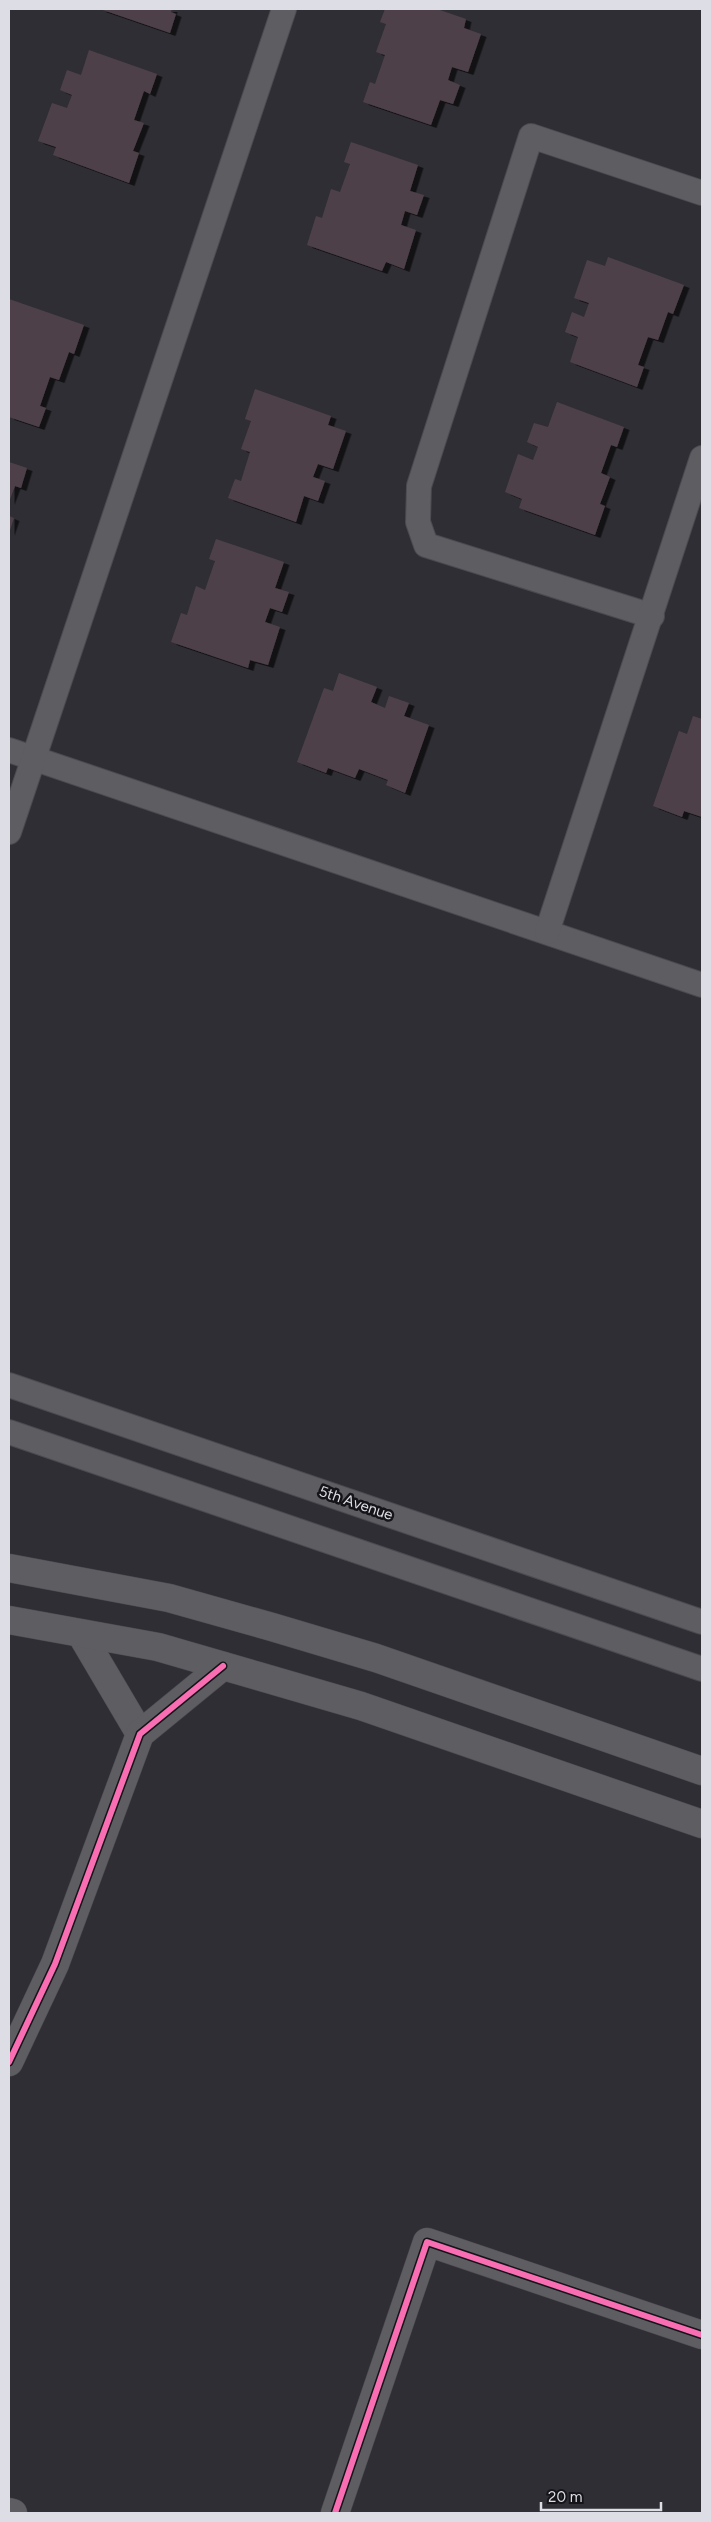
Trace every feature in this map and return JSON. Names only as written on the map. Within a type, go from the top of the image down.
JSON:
[{"type":"main road","points":[[9,1568],[169,1598],[272,1627],[376,1658],[702,1771]]},
{"type":"main road","points":[[9,1620],[158,1647],[361,1706],[702,1824]]},
{"type":"main road","points":[[81,1634],[140,1734]]},
{"type":"main road","points":[[9,2062],[56,1964],[140,1734],[224,1666]]},
{"type":"main road","points":[[335,2513],[427,2242],[702,2335]]},
{"type":"main road","points":[[9,2512],[13,2513]]},
{"type":"lane","points":[[9,832],[284,9]]},
{"type":"lane","points":[[652,616],[426,545],[418,522],[420,486],[532,136],[702,193]]},
{"type":"lane","points":[[548,932],[702,458]]},
{"type":"lane","points":[[9,750],[702,985]]},
{"type":"lane","name":"5th Avenue","points":[[9,1385],[702,1622]]},
{"type":"lane","points":[[9,1432],[702,1670]]},
{"type":"building","points":[[100,9],[172,9],[171,12],[176,14],[170,33]]},
{"type":"building","points":[[385,9],[437,9],[466,19],[464,28],[481,34],[468,72],[452,67],[448,80],[460,85],[453,104],[440,100],[431,125],[363,102],[370,82],[375,84],[385,55],[376,52],[386,24],[380,22]]},
{"type":"building","points":[[89,50],[157,74],[150,94],[144,91],[134,120],[144,123],[133,151],[139,153],[129,183],[53,155],[56,147],[38,141],[52,103],[67,108],[72,95],[60,90],[67,70],[81,75]]},
{"type":"building","points":[[351,142],[418,165],[410,191],[424,195],[417,215],[405,211],[401,225],[416,230],[404,269],[386,262],[382,271],[307,245],[316,216],[322,218],[331,189],[340,192],[350,164],[344,162]]},
{"type":"building","points":[[608,257],[684,285],[673,314],[668,312],[658,340],[648,337],[638,365],[644,367],[637,387],[570,362],[578,337],[565,332],[572,312],[584,317],[589,303],[574,298],[587,260],[605,266]]},
{"type":"building","points":[[9,299],[84,325],[74,354],[69,352],[59,380],[50,377],[40,406],[46,408],[39,427],[9,417]]},
{"type":"building","points":[[255,389],[331,416],[328,425],[346,431],[333,469],[318,464],[313,477],[325,481],[318,501],[304,496],[296,522],[228,498],[235,479],[241,481],[250,452],[241,449],[251,421],[245,419]]},
{"type":"building","points":[[557,402],[624,427],[617,447],[611,445],[601,473],[610,477],[600,504],[605,506],[595,535],[519,508],[522,499],[505,492],[518,454],[533,460],[538,447],[527,442],[534,423],[548,427]]},
{"type":"building","points":[[9,462],[27,468],[21,488],[15,486],[9,502]]},
{"type":"building","points":[[9,516],[14,518],[9,533]]},
{"type":"building","points":[[216,539],[284,562],[275,588],[289,592],[282,612],[270,608],[265,622],[280,627],[268,665],[250,660],[248,668],[171,642],[181,613],[187,615],[196,586],[205,590],[215,561],[209,559]]},
{"type":"building","points":[[339,673],[377,687],[371,702],[385,708],[389,696],[409,703],[404,716],[429,725],[405,793],[386,785],[388,780],[359,769],[355,778],[328,768],[326,773],[297,762],[324,688],[333,691]]},
{"type":"building","points":[[693,716],[702,719],[702,817],[684,811],[682,817],[653,806],[679,731],[687,734]]},
{"type":"cycle path","points":[[9,2062],[55,1964],[140,1734],[223,1666]]},
{"type":"cycle path","points":[[335,2513],[427,2242],[702,2335]]}]
